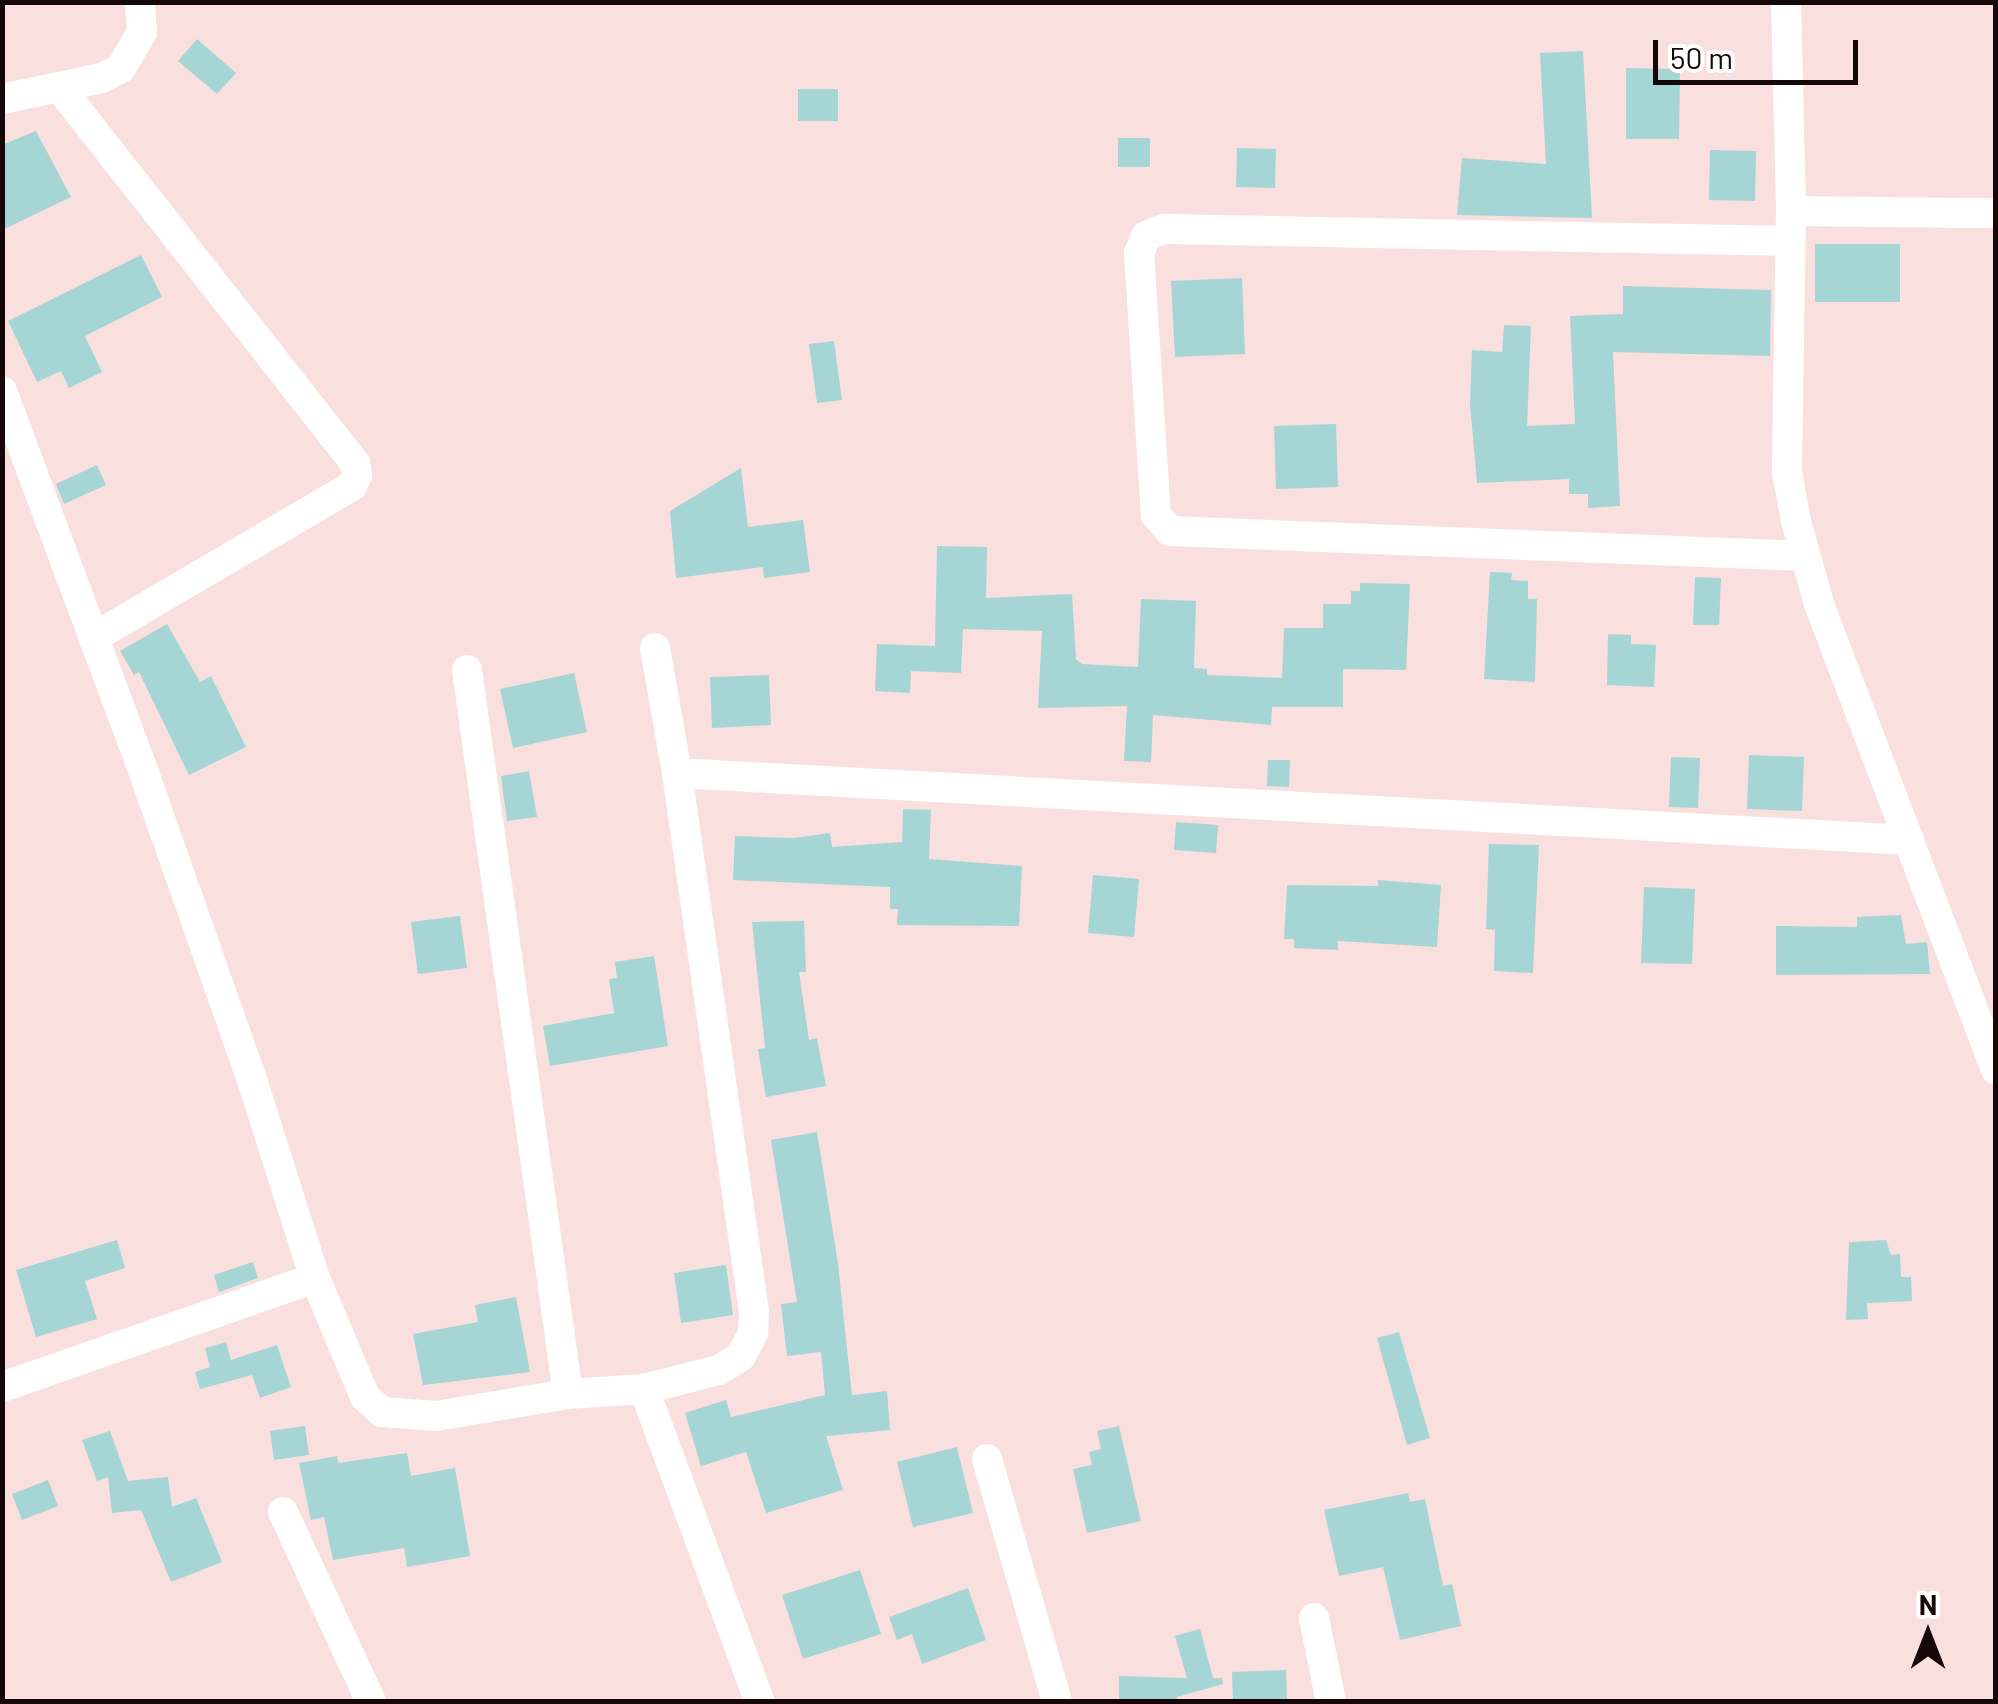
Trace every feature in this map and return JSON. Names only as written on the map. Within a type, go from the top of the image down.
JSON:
[{"type":"street","points":[[2,98],[102,78],[121,68],[142,32],[140,2]]},
{"type":"street","points":[[1786,2],[1790,226],[1787,472],[1805,556],[1996,1070]]},
{"type":"street","points":[[59,87],[355,464],[357,475],[352,486],[94,638]]},
{"type":"street","points":[[1805,556],[1170,531],[1156,515],[1139,253],[1146,236],[1164,228],[1790,226],[1996,213]]},
{"type":"street","points":[[2,390],[241,1048],[315,1278],[365,1397],[382,1412],[436,1416],[568,1394],[644,1389],[719,1370],[740,1356],[753,1334],[754,1312],[677,773],[654,648]]},
{"type":"street","points":[[467,670],[568,1394]]},
{"type":"street","points":[[677,773],[1909,840]]},
{"type":"street","points":[[2,1387],[315,1278]]},
{"type":"street","points":[[644,1389],[760,1702]]},
{"type":"street","points":[[987,1459],[1057,1702]]},
{"type":"street","points":[[283,1512],[371,1702]]},
{"type":"street","points":[[1314,1618],[1332,1702]]},
{"type":"building","points":[[197,39],[236,73],[217,94],[178,61]]},
{"type":"building","points":[[1583,51],[1592,218],[1457,215],[1462,158],[1546,164],[1540,53]]},
{"type":"building","points":[[1626,68],[1680,69],[1679,139],[1626,139]]},
{"type":"building","points":[[798,89],[838,89],[838,121],[798,121]]},
{"type":"building","points":[[36,131],[71,197],[2,230],[2,145]]},
{"type":"building","points":[[1118,138],[1150,138],[1150,167],[1118,167]]},
{"type":"building","points":[[1237,148],[1276,149],[1275,188],[1236,187]]},
{"type":"building","points":[[1710,150],[1756,151],[1755,201],[1709,200]]},
{"type":"building","points":[[1815,244],[1900,244],[1900,302],[1815,302]]},
{"type":"building","points":[[141,255],[162,297],[85,336],[102,372],[69,388],[61,371],[37,382],[8,321]]},
{"type":"building","points":[[1242,278],[1245,354],[1175,357],[1171,281]]},
{"type":"building","points":[[1623,286],[1771,290],[1770,356],[1613,352],[1620,506],[1588,508],[1588,494],[1569,494],[1569,479],[1477,483],[1470,404],[1472,350],[1502,352],[1504,325],[1531,326],[1527,426],[1575,424],[1570,316],[1623,314]]},
{"type":"building","points":[[834,341],[842,400],[817,403],[809,344]]},
{"type":"building","points":[[1336,424],[1338,487],[1276,489],[1274,426]]},
{"type":"building","points":[[97,465],[106,485],[64,504],[56,484]]},
{"type":"building","points":[[741,468],[748,527],[803,520],[810,572],[764,578],[763,567],[676,578],[670,511]]},
{"type":"building","points":[[937,546],[987,547],[986,598],[1072,594],[1076,659],[1082,664],[1138,667],[1141,599],[1196,601],[1194,668],[1207,669],[1207,675],[1282,678],[1284,628],[1323,628],[1323,604],[1351,604],[1351,591],[1360,591],[1360,583],[1410,584],[1406,670],[1343,669],[1343,707],[1272,707],[1271,725],[1153,715],[1151,762],[1124,761],[1127,706],[1038,708],[1042,631],[963,629],[961,673],[911,671],[910,693],[875,691],[877,644],[935,646]]},
{"type":"building","points":[[1490,572],[1512,573],[1511,580],[1528,581],[1528,599],[1537,599],[1535,682],[1484,679]]},
{"type":"building","points":[[1695,577],[1721,578],[1719,625],[1693,625]]},
{"type":"building","points":[[167,624],[200,682],[211,676],[246,747],[189,775],[139,672],[134,675],[120,651]]},
{"type":"building","points":[[1608,634],[1631,635],[1631,644],[1656,645],[1654,687],[1607,685]]},
{"type":"building","points":[[574,673],[587,732],[513,748],[500,689]]},
{"type":"building","points":[[769,675],[771,725],[712,728],[710,677]]},
{"type":"building","points":[[1749,755],[1804,757],[1802,811],[1747,809]]},
{"type":"building","points":[[1671,757],[1700,758],[1698,808],[1669,807]]},
{"type":"building","points":[[1268,760],[1290,760],[1289,787],[1267,786]]},
{"type":"building","points":[[529,771],[537,817],[507,821],[501,776]]},
{"type":"building","points":[[903,809],[931,810],[929,859],[1022,866],[1019,926],[897,925],[898,909],[890,909],[890,887],[733,880],[735,836],[794,838],[830,833],[832,847],[902,842]]},
{"type":"building","points":[[1176,822],[1218,825],[1216,853],[1174,850]]},
{"type":"building","points":[[1489,844],[1539,845],[1533,973],[1494,971],[1495,930],[1486,929]]},
{"type":"building","points":[[1093,875],[1139,879],[1134,937],[1088,933]]},
{"type":"building","points":[[1378,880],[1441,885],[1437,947],[1338,941],[1338,950],[1294,948],[1294,939],[1284,939],[1287,885],[1378,886]]},
{"type":"building","points":[[1644,887],[1695,889],[1692,964],[1641,963]]},
{"type":"building","points":[[1901,915],[1906,944],[1927,942],[1930,974],[1776,975],[1776,926],[1857,927],[1857,917]]},
{"type":"building","points":[[460,916],[467,968],[418,974],[411,922]]},
{"type":"building","points":[[804,921],[806,972],[799,972],[809,1040],[817,1038],[826,1086],[766,1097],[758,1049],[765,1048],[752,922]]},
{"type":"building","points":[[654,956],[668,1046],[550,1066],[543,1026],[614,1013],[609,979],[617,978],[615,962]]},
{"type":"building","points":[[817,1132],[838,1264],[852,1395],[887,1391],[890,1430],[826,1436],[843,1490],[766,1513],[746,1452],[701,1466],[685,1413],[726,1400],[731,1417],[825,1395],[821,1352],[787,1356],[781,1304],[797,1302],[771,1140]]},
{"type":"building","points":[[117,1240],[125,1268],[85,1281],[97,1319],[36,1337],[16,1270]]},
{"type":"building","points":[[1886,1240],[1891,1255],[1900,1254],[1901,1277],[1911,1277],[1912,1301],[1867,1303],[1868,1319],[1846,1320],[1849,1242]]},
{"type":"building","points":[[253,1262],[258,1278],[219,1292],[214,1275]]},
{"type":"building","points":[[726,1265],[733,1315],[681,1323],[674,1273]]},
{"type":"building","points":[[516,1297],[530,1372],[423,1385],[413,1334],[478,1322],[475,1305]]},
{"type":"building","points":[[1399,1332],[1430,1438],[1407,1445],[1377,1338]]},
{"type":"building","points":[[226,1342],[231,1360],[277,1345],[291,1387],[260,1398],[252,1375],[200,1389],[195,1372],[210,1367],[205,1348]]},
{"type":"building","points":[[305,1426],[309,1455],[274,1460],[270,1431]]},
{"type":"building","points":[[1119,1426],[1141,1521],[1087,1533],[1073,1469],[1092,1465],[1089,1452],[1101,1449],[1097,1431]]},
{"type":"building","points":[[110,1431],[128,1481],[168,1477],[172,1507],[196,1498],[222,1562],[171,1582],[141,1510],[112,1513],[108,1477],[97,1481],[82,1440]]},
{"type":"building","points":[[957,1447],[973,1513],[913,1527],[897,1462]]},
{"type":"building","points":[[407,1453],[411,1476],[455,1468],[470,1556],[407,1567],[404,1548],[333,1560],[324,1517],[311,1520],[299,1463],[337,1456],[338,1463]]},
{"type":"building","points":[[48,1480],[58,1506],[22,1520],[12,1494]]},
{"type":"building","points":[[1408,1493],[1410,1502],[1425,1499],[1443,1586],[1452,1584],[1461,1626],[1400,1640],[1383,1567],[1339,1576],[1324,1510]]},
{"type":"building","points":[[860,1570],[881,1634],[803,1659],[782,1595]]},
{"type":"building","points":[[968,1588],[986,1640],[922,1664],[912,1634],[897,1640],[889,1617]]},
{"type":"building","points":[[1200,1629],[1213,1678],[1222,1678],[1223,1684],[1177,1697],[1177,1702],[1119,1702],[1119,1676],[1187,1678],[1175,1636]]},
{"type":"building","points":[[1286,1670],[1287,1702],[1233,1702],[1232,1672]]}]
